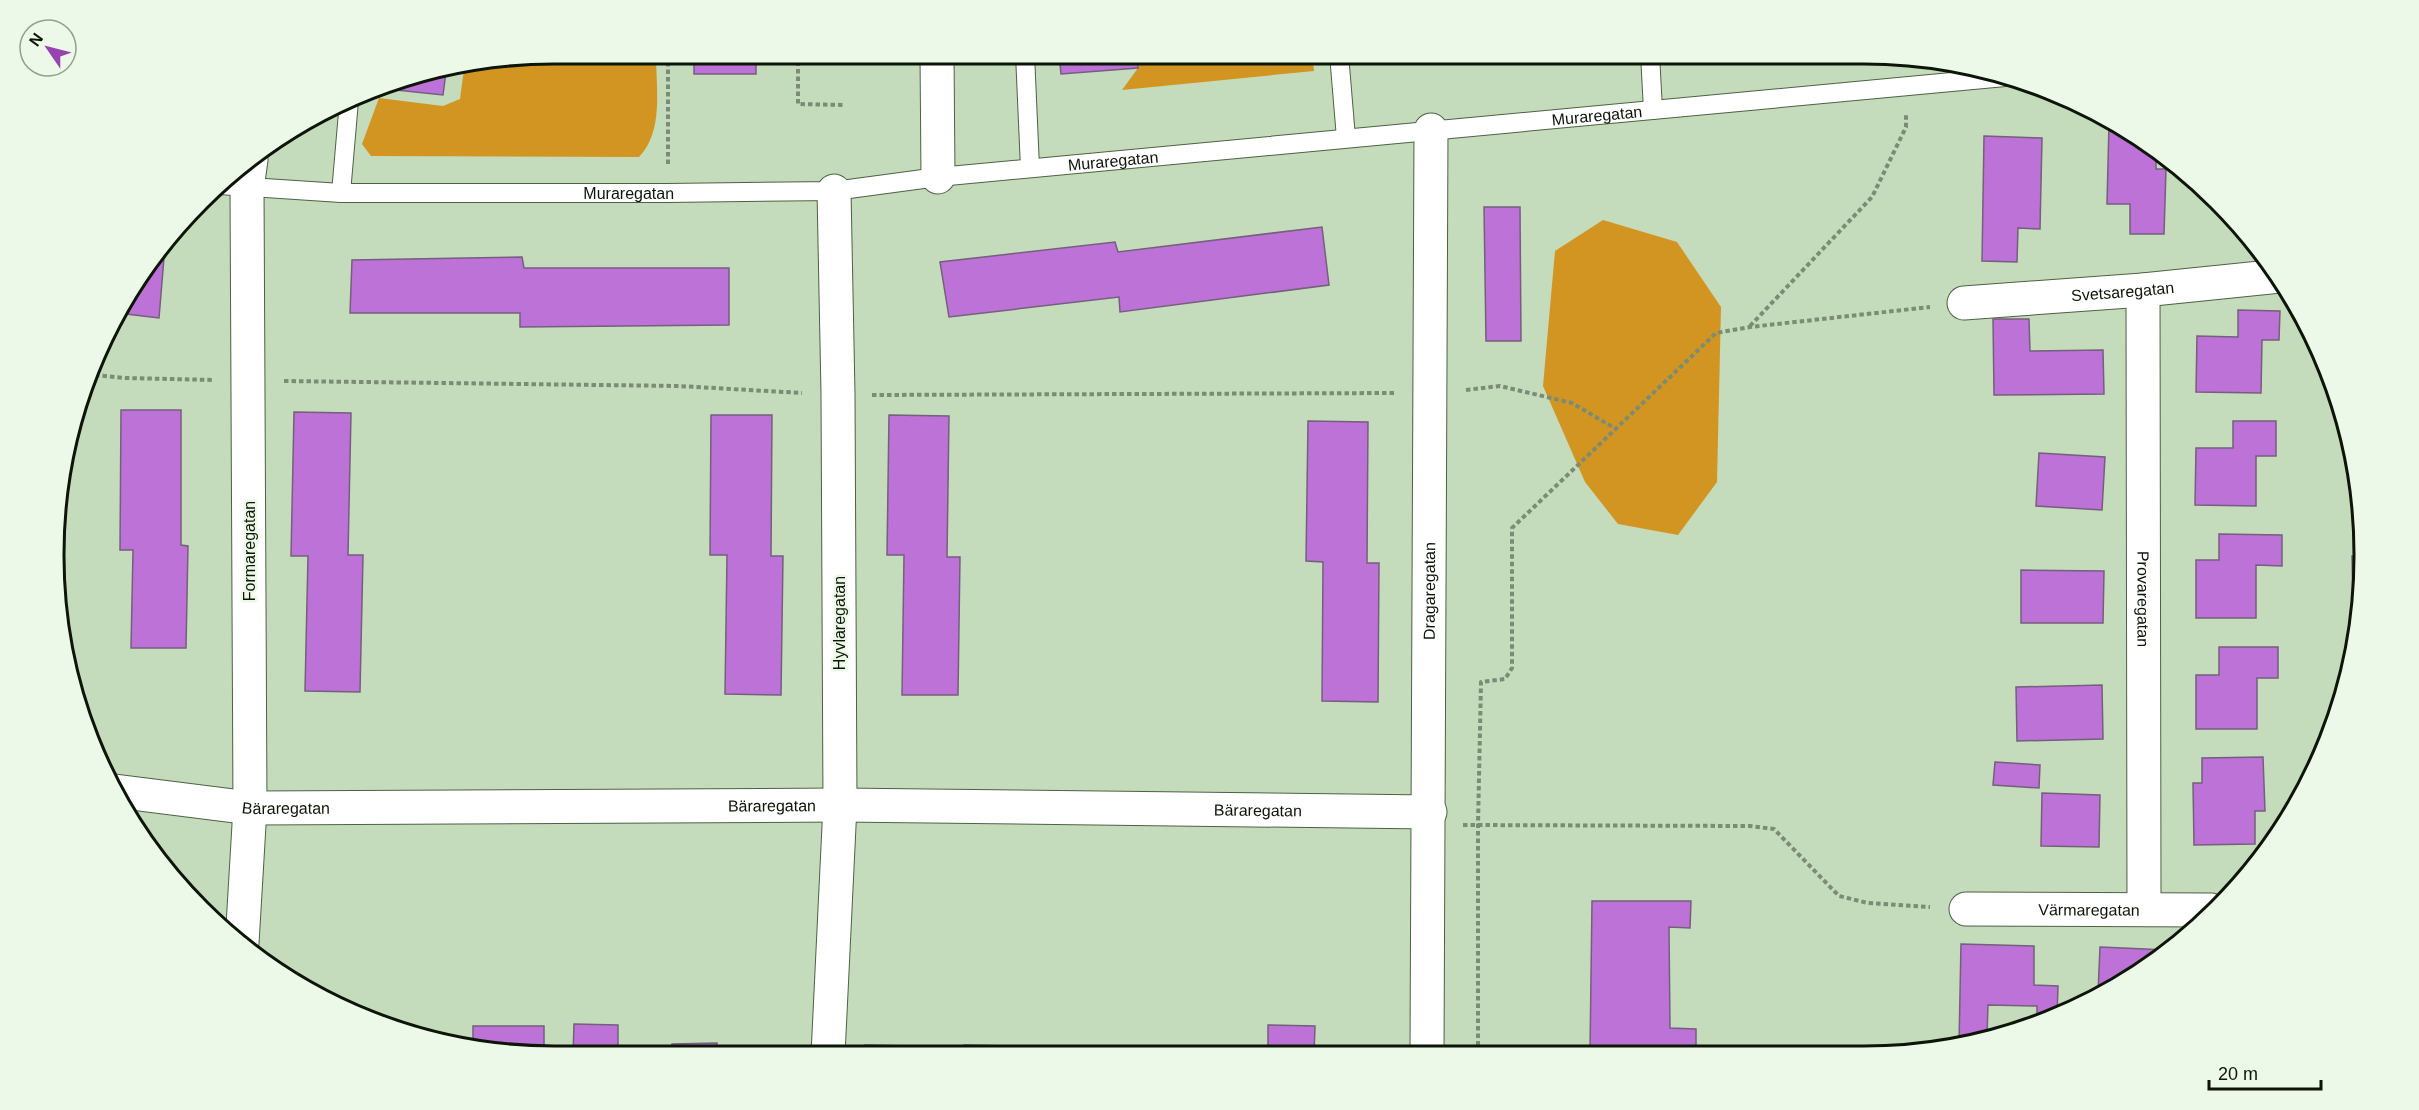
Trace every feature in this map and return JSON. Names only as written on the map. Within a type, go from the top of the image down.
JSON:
[{"type":"street","points":[[937,64],[938,177]]},
{"type":"street","name":"Dragaregatan","points":[[1427,1046],[1430,819],[1431,130]]},
{"type":"street","name":"Formaregatan","points":[[239,180],[248,380],[250,808],[243,933]]},
{"type":"street","name":"Hyvlaregatan","points":[[828,1046],[840,805],[838,394],[834,191]]},
{"type":"street","name":"Svetsaregatan","points":[[1964,303],[2143,290],[2268,277]]},
{"type":"street","name":"Provaregatan","points":[[2143,290],[2144,909]]},
{"type":"street","name":"Bäraregatan","points":[[126,792],[250,808],[840,805],[1430,819]]},
{"type":"street","name":"Värmaregatan","points":[[1966,909],[2202,910]]},
{"type":"lane","points":[[1025,64],[1030,168]]},
{"type":"lane","points":[[1340,64],[1346,138]]},
{"type":"lane","points":[[1651,64],[1653,110]]},
{"type":"lane","name":"Muraregatan","points":[[241,178],[341,194],[834,191],[938,177],[1906,86],[1962,74]]},
{"type":"lane","points":[[341,194],[348,110]]},
{"type":"path","points":[[667,193],[668,64]]},
{"type":"path","points":[[798,64],[798,104],[844,105]]},
{"type":"path","points":[[1750,327],[1872,197],[1906,127],[1906,86]]},
{"type":"path","points":[[1478,1046],[1478,825],[1481,682],[1505,679],[1512,668],[1512,528],[1716,333],[1750,327],[1964,303]]},
{"type":"path","points":[[99,375],[125,378],[667,386],[838,394],[968,396],[1326,392],[1431,394],[1500,386],[1572,403],[1616,429]]},
{"type":"path","points":[[1430,819],[1478,825],[1750,826],[1774,829],[1839,896],[1868,903],[1966,909]]},
{"type":"shaded area","points":[[555,64],[656,64],[655,122],[647,147],[639,157],[371,156],[362,144],[379,98],[443,106],[460,99],[463,73]]},
{"type":"shaded area","points":[[1137,64],[1313,64],[1314,71],[1122,90],[1138,68]]},
{"type":"shaded area","points":[[1603,220],[1677,242],[1721,307],[1717,482],[1678,535],[1618,524],[1585,482],[1543,386],[1555,251]]},
{"type":"building","points":[[694,64],[756,64],[756,74],[694,74]]},
{"type":"building","points":[[1060,64],[1137,64],[1138,68],[1061,74]]},
{"type":"building","points":[[445,77],[443,95],[399,90]]},
{"type":"building","points":[[2109,130],[2156,161],[2156,169],[2166,169],[2164,234],[2130,234],[2130,204],[2107,204]]},
{"type":"building","points":[[1984,136],[2042,138],[2040,229],[2018,228],[2017,262],[1982,261]]},
{"type":"building","points":[[1484,207],[1520,207],[1521,341],[1486,341]]},
{"type":"building","points":[[1322,227],[1329,285],[1120,312],[1119,297],[949,317],[940,262],[1115,242],[1118,252]]},
{"type":"building","points":[[522,257],[524,268],[729,268],[729,325],[520,327],[520,313],[350,313],[352,260]]},
{"type":"building","points":[[164,259],[159,318],[128,314]]},
{"type":"building","points":[[2238,310],[2280,311],[2279,340],[2262,340],[2261,393],[2196,392],[2197,336],[2238,337]]},
{"type":"building","points":[[1993,319],[2029,319],[2030,351],[2103,350],[2104,394],[1994,395]]},
{"type":"building","points":[[121,410],[181,410],[181,545],[188,546],[186,648],[131,648],[133,550],[120,550]]},
{"type":"building","points":[[294,412],[351,413],[348,555],[363,555],[360,692],[305,691],[308,556],[291,556]]},
{"type":"building","points":[[711,415],[772,415],[771,556],[783,556],[781,695],[725,694],[727,555],[710,555]]},
{"type":"building","points":[[889,415],[949,416],[947,557],[960,557],[958,695],[902,695],[904,555],[887,555]]},
{"type":"building","points":[[1308,421],[1368,422],[1367,563],[1379,563],[1378,702],[1322,701],[1323,562],[1306,561]]},
{"type":"building","points":[[2233,421],[2276,421],[2276,456],[2256,456],[2256,506],[2195,505],[2196,448],[2233,448]]},
{"type":"building","points":[[2039,453],[2105,457],[2102,510],[2036,506]]},
{"type":"building","points":[[2219,534],[2282,535],[2282,566],[2256,565],[2256,618],[2196,618],[2196,560],[2219,560]]},
{"type":"building","points":[[2352,556],[2354,556],[2353,587],[2353,590]]},
{"type":"building","points":[[2021,570],[2104,571],[2103,623],[2021,623]]},
{"type":"building","points":[[2219,647],[2278,647],[2278,678],[2257,678],[2257,729],[2196,729],[2196,675],[2219,675]]},
{"type":"building","points":[[2102,685],[2103,739],[2017,741],[2016,687]]},
{"type":"building","points":[[2263,757],[2265,811],[2255,811],[2255,844],[2194,845],[2193,783],[2202,783],[2202,758]]},
{"type":"building","points":[[1995,762],[2040,765],[2039,788],[1993,785]]},
{"type":"building","points":[[2042,793],[2100,795],[2099,847],[2041,846]]},
{"type":"building","points":[[1592,901],[1691,901],[1690,928],[1669,927],[1670,1028],[1696,1029],[1696,1046],[1590,1046]]},
{"type":"building","points":[[1961,944],[2034,946],[2034,985],[2058,986],[2057,1006],[2037,1014],[2037,1006],[1988,1005],[1987,1030],[1959,1036]]},
{"type":"building","points":[[2100,947],[2155,949],[2137,963],[2098,986]]},
{"type":"building","points":[[574,1024],[618,1025],[618,1046],[573,1046]]},
{"type":"building","points":[[1268,1025],[1315,1026],[1314,1046],[1268,1046]]},
{"type":"building","points":[[473,1026],[544,1026],[544,1045],[473,1038]]},
{"type":"building","points":[[717,1043],[717,1046],[672,1046],[672,1044]]}]
